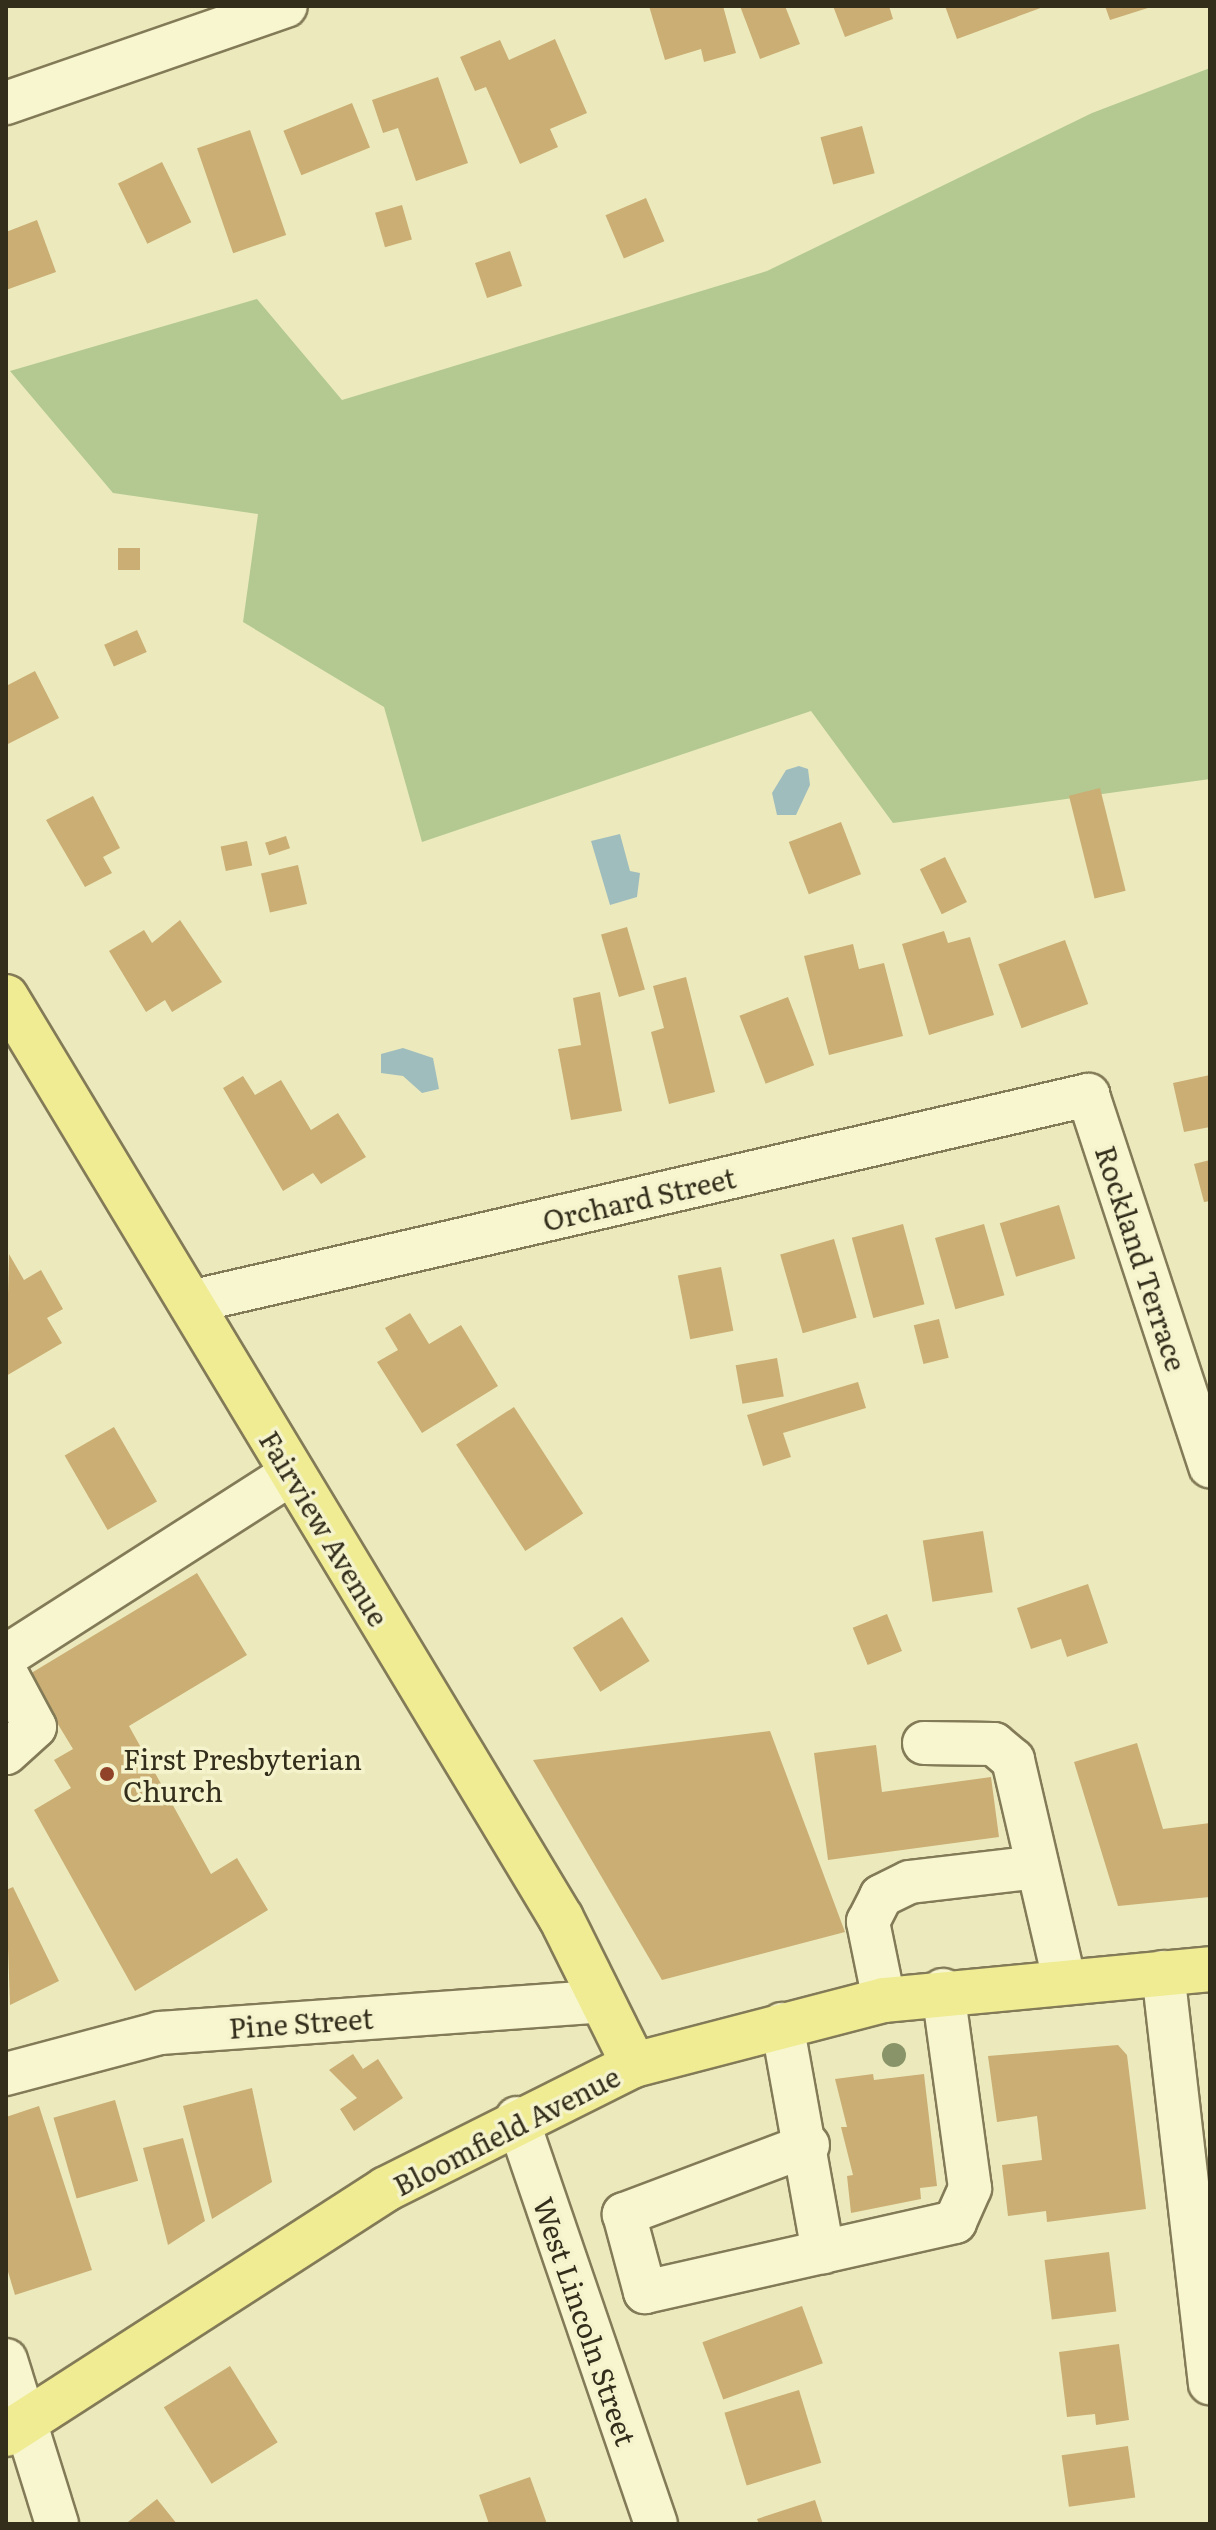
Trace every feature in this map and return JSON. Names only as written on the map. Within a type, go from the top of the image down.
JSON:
[{"type":"main road","name":"Fairview Avenue","points":[[6,997],[561,1918],[634,2065]]},
{"type":"main road","name":"Bloomfield Avenue","points":[[13,2429],[386,2189],[517,2118],[634,2065],[782,2024],[884,2000],[943,1990],[1210,1969]]},
{"type":"street","points":[[6,103],[286,6]]},
{"type":"street","name":"Orchard Street","points":[[190,1302],[1088,1095]]},
{"type":"street","name":"Rockland Terrace","points":[[1088,1095],[1210,1467]]},
{"type":"street","points":[[6,1656],[292,1473]]},
{"type":"street","points":[[6,1673],[35,1727],[6,1753]]},
{"type":"street","points":[[924,1743],[994,1744],[1013,1760],[1064,1979]]},
{"type":"street","points":[[884,2000],[868,1922],[881,1896],[910,1882],[1037,1867]]},
{"type":"street","points":[[1163,1972],[1210,2383]]},
{"type":"street","points":[[808,2145],[624,2214],[645,2292],[955,2222],[970,2188],[943,1990]]},
{"type":"street","name":"Pine Street","points":[[6,2074],[160,2033],[602,2001]]},
{"type":"street","points":[[782,2024],[808,2145],[823,2252]]},
{"type":"street","name":"West Lincoln Street","points":[[517,2118],[656,2524]]},
{"type":"street","points":[[6,2360],[15,2374],[13,2429],[57,2524]]},
{"type":"green space","points":[[1210,68],[1210,779],[893,823],[811,711],[422,842],[384,707],[243,622],[258,514],[113,493],[10,371],[257,299],[342,400],[767,271],[1092,113]]},
{"type":"water","points":[[799,766],[808,769],[810,785],[796,815],[777,815],[772,793],[786,770]]},
{"type":"water","points":[[620,834],[630,871],[640,873],[637,897],[610,905],[591,841]]},
{"type":"water","points":[[403,1048],[433,1058],[439,1089],[422,1093],[403,1076],[381,1073],[381,1054]]},
{"type":"building","points":[[649,6],[723,6],[736,53],[704,62],[701,49],[665,60]]},
{"type":"building","points":[[740,6],[785,6],[800,44],[760,59]]},
{"type":"building","points":[[833,6],[889,6],[893,19],[845,37]]},
{"type":"building","points":[[945,6],[1046,6],[957,39]]},
{"type":"building","points":[[1105,6],[1151,6],[1151,7],[1110,20]]},
{"type":"building","points":[[555,39],[587,113],[550,129],[558,147],[520,164],[486,87],[475,91],[460,57],[500,40],[509,60]]},
{"type":"building","points":[[438,77],[468,163],[416,181],[398,128],[383,133],[372,100]]},
{"type":"building","points":[[352,103],[370,148],[301,175],[283,131]]},
{"type":"building","points":[[862,126],[875,173],[833,184],[820,137]]},
{"type":"building","points":[[250,130],[286,235],[233,253],[197,148]]},
{"type":"building","points":[[162,162],[191,222],[147,244],[118,183]]},
{"type":"building","points":[[646,198],[664,241],[624,258],[605,215]]},
{"type":"building","points":[[402,205],[412,240],[385,247],[375,213]]},
{"type":"building","points":[[37,220],[56,272],[6,290],[6,232]]},
{"type":"building","points":[[510,251],[522,286],[487,298],[475,263]]},
{"type":"building","points":[[118,548],[140,548],[140,570],[118,570]]},
{"type":"building","points":[[137,630],[147,652],[114,667],[104,645]]},
{"type":"building","points":[[35,671],[59,718],[6,745],[6,686]]},
{"type":"building","points":[[1100,788],[1126,891],[1095,899],[1069,796]]},
{"type":"building","points":[[93,796],[120,848],[103,857],[112,873],[85,887],[46,820]]},
{"type":"building","points":[[841,822],[861,874],[809,894],[789,842]]},
{"type":"building","points":[[286,836],[290,848],[269,855],[265,843]]},
{"type":"building","points":[[247,841],[252,865],[226,871],[221,847]]},
{"type":"building","points":[[945,857],[967,902],[942,914],[920,869]]},
{"type":"building","points":[[298,865],[307,904],[270,913],[261,874]]},
{"type":"building","points":[[180,920],[222,982],[172,1012],[165,1000],[146,1012],[109,951],[144,930],[152,943]]},
{"type":"building","points":[[627,927],[645,989],[619,997],[601,934]]},
{"type":"building","points":[[944,931],[948,943],[970,937],[994,1015],[929,1035],[902,944]]},
{"type":"building","points":[[1065,940],[1088,1004],[1022,1028],[998,964]]},
{"type":"building","points":[[853,944],[859,969],[884,963],[903,1036],[829,1055],[804,956]]},
{"type":"building","points":[[686,977],[715,1092],[669,1104],[651,1032],[664,1028],[653,986]]},
{"type":"building","points":[[600,992],[622,1111],[571,1120],[558,1049],[581,1045],[573,998]]},
{"type":"building","points":[[788,997],[814,1065],[766,1084],[739,1016]]},
{"type":"building","points":[[1210,1075],[1210,1127],[1184,1132],[1173,1083]]},
{"type":"building","points":[[243,1076],[255,1095],[281,1080],[311,1130],[338,1113],[366,1157],[321,1184],[313,1173],[283,1191],[223,1088]]},
{"type":"building","points":[[1210,1160],[1210,1201],[1204,1202],[1194,1164]]},
{"type":"building","points":[[1059,1205],[1075,1259],[1016,1277],[1000,1223]]},
{"type":"building","points":[[903,1224],[924,1304],[873,1318],[852,1238]]},
{"type":"building","points":[[984,1224],[1004,1295],[955,1309],[935,1238]]},
{"type":"building","points":[[834,1239],[857,1318],[803,1333],[780,1254]]},
{"type":"building","points":[[9,1254],[24,1280],[41,1270],[63,1309],[47,1318],[62,1343],[6,1376]]},
{"type":"building","points":[[721,1267],[733,1331],[690,1339],[678,1275]]},
{"type":"building","points":[[410,1313],[429,1344],[461,1325],[498,1386],[422,1433],[377,1362],[398,1350],[385,1328]]},
{"type":"building","points":[[939,1319],[949,1358],[923,1364],[914,1325]]},
{"type":"building","points":[[777,1358],[784,1396],[742,1404],[736,1365]]},
{"type":"building","points":[[858,1382],[866,1408],[783,1433],[791,1457],[763,1466],[747,1415]]},
{"type":"building","points":[[514,1407],[583,1514],[525,1551],[456,1445]]},
{"type":"building","points":[[114,1427],[157,1501],[108,1530],[65,1456]]},
{"type":"building","points":[[983,1531],[993,1592],[932,1602],[923,1541]]},
{"type":"building","name":"First Presbyterian Church","points":[[197,1573],[247,1655],[129,1726],[211,1874],[237,1858],[268,1910],[135,1991],[34,1810],[71,1788],[54,1760],[73,1749],[28,1675]]},
{"type":"building","points":[[1088,1584],[1108,1643],[1067,1657],[1061,1639],[1031,1649],[1017,1608]]},
{"type":"building","points":[[887,1614],[902,1651],[868,1665],[853,1628]]},
{"type":"building","points":[[622,1617],[650,1661],[600,1692],[573,1648]]},
{"type":"building","points":[[770,1731],[845,1932],[662,1980],[533,1760]]},
{"type":"building","points":[[1137,1743],[1163,1829],[1210,1823],[1210,1897],[1118,1906],[1074,1762]]},
{"type":"building","points":[[876,1745],[882,1792],[991,1777],[999,1837],[828,1860],[814,1753]]},
{"type":"building","points":[[13,1887],[59,1981],[10,2005],[6,1890]]},
{"type":"building","points":[[1118,2045],[1127,2055],[1146,2209],[1047,2222],[1046,2211],[1008,2216],[1002,2165],[1042,2160],[1037,2116],[997,2122],[988,2056]]},
{"type":"building","points":[[353,2054],[363,2069],[378,2059],[403,2098],[354,2131],[340,2109],[357,2098],[329,2070]]},
{"type":"building","points":[[873,2074],[874,2080],[924,2074],[937,2186],[920,2188],[921,2199],[851,2213],[847,2176],[853,2175],[841,2127],[847,2127],[835,2079]]},
{"type":"building","points":[[252,2088],[272,2182],[212,2219],[183,2106]]},
{"type":"building","points":[[115,2100],[138,2181],[77,2198],[53,2118]]},
{"type":"building","points":[[39,2106],[92,2270],[15,2295],[6,2265],[6,2117]]},
{"type":"building","points":[[183,2138],[205,2221],[168,2245],[143,2148]]},
{"type":"building","points":[[1109,2252],[1116,2312],[1052,2319],[1044,2260]]},
{"type":"building","points":[[802,2306],[823,2363],[723,2400],[702,2342]]},
{"type":"building","points":[[1119,2344],[1129,2420],[1096,2425],[1095,2414],[1067,2417],[1059,2352]]},
{"type":"building","points":[[230,2366],[278,2442],[212,2484],[164,2407]]},
{"type":"building","points":[[799,2390],[821,2463],[747,2485],[724,2413]]},
{"type":"building","points":[[1128,2446],[1135,2497],[1069,2507],[1062,2455]]},
{"type":"building","points":[[530,2477],[547,2524],[489,2524],[479,2495]]},
{"type":"building","points":[[157,2499],[177,2524],[129,2524],[128,2522]]},
{"type":"building","points":[[815,2500],[823,2524],[759,2524],[757,2519]]},
{"type":"place","name":"First Presbyterian Church","points":[[107,1774]]}]
